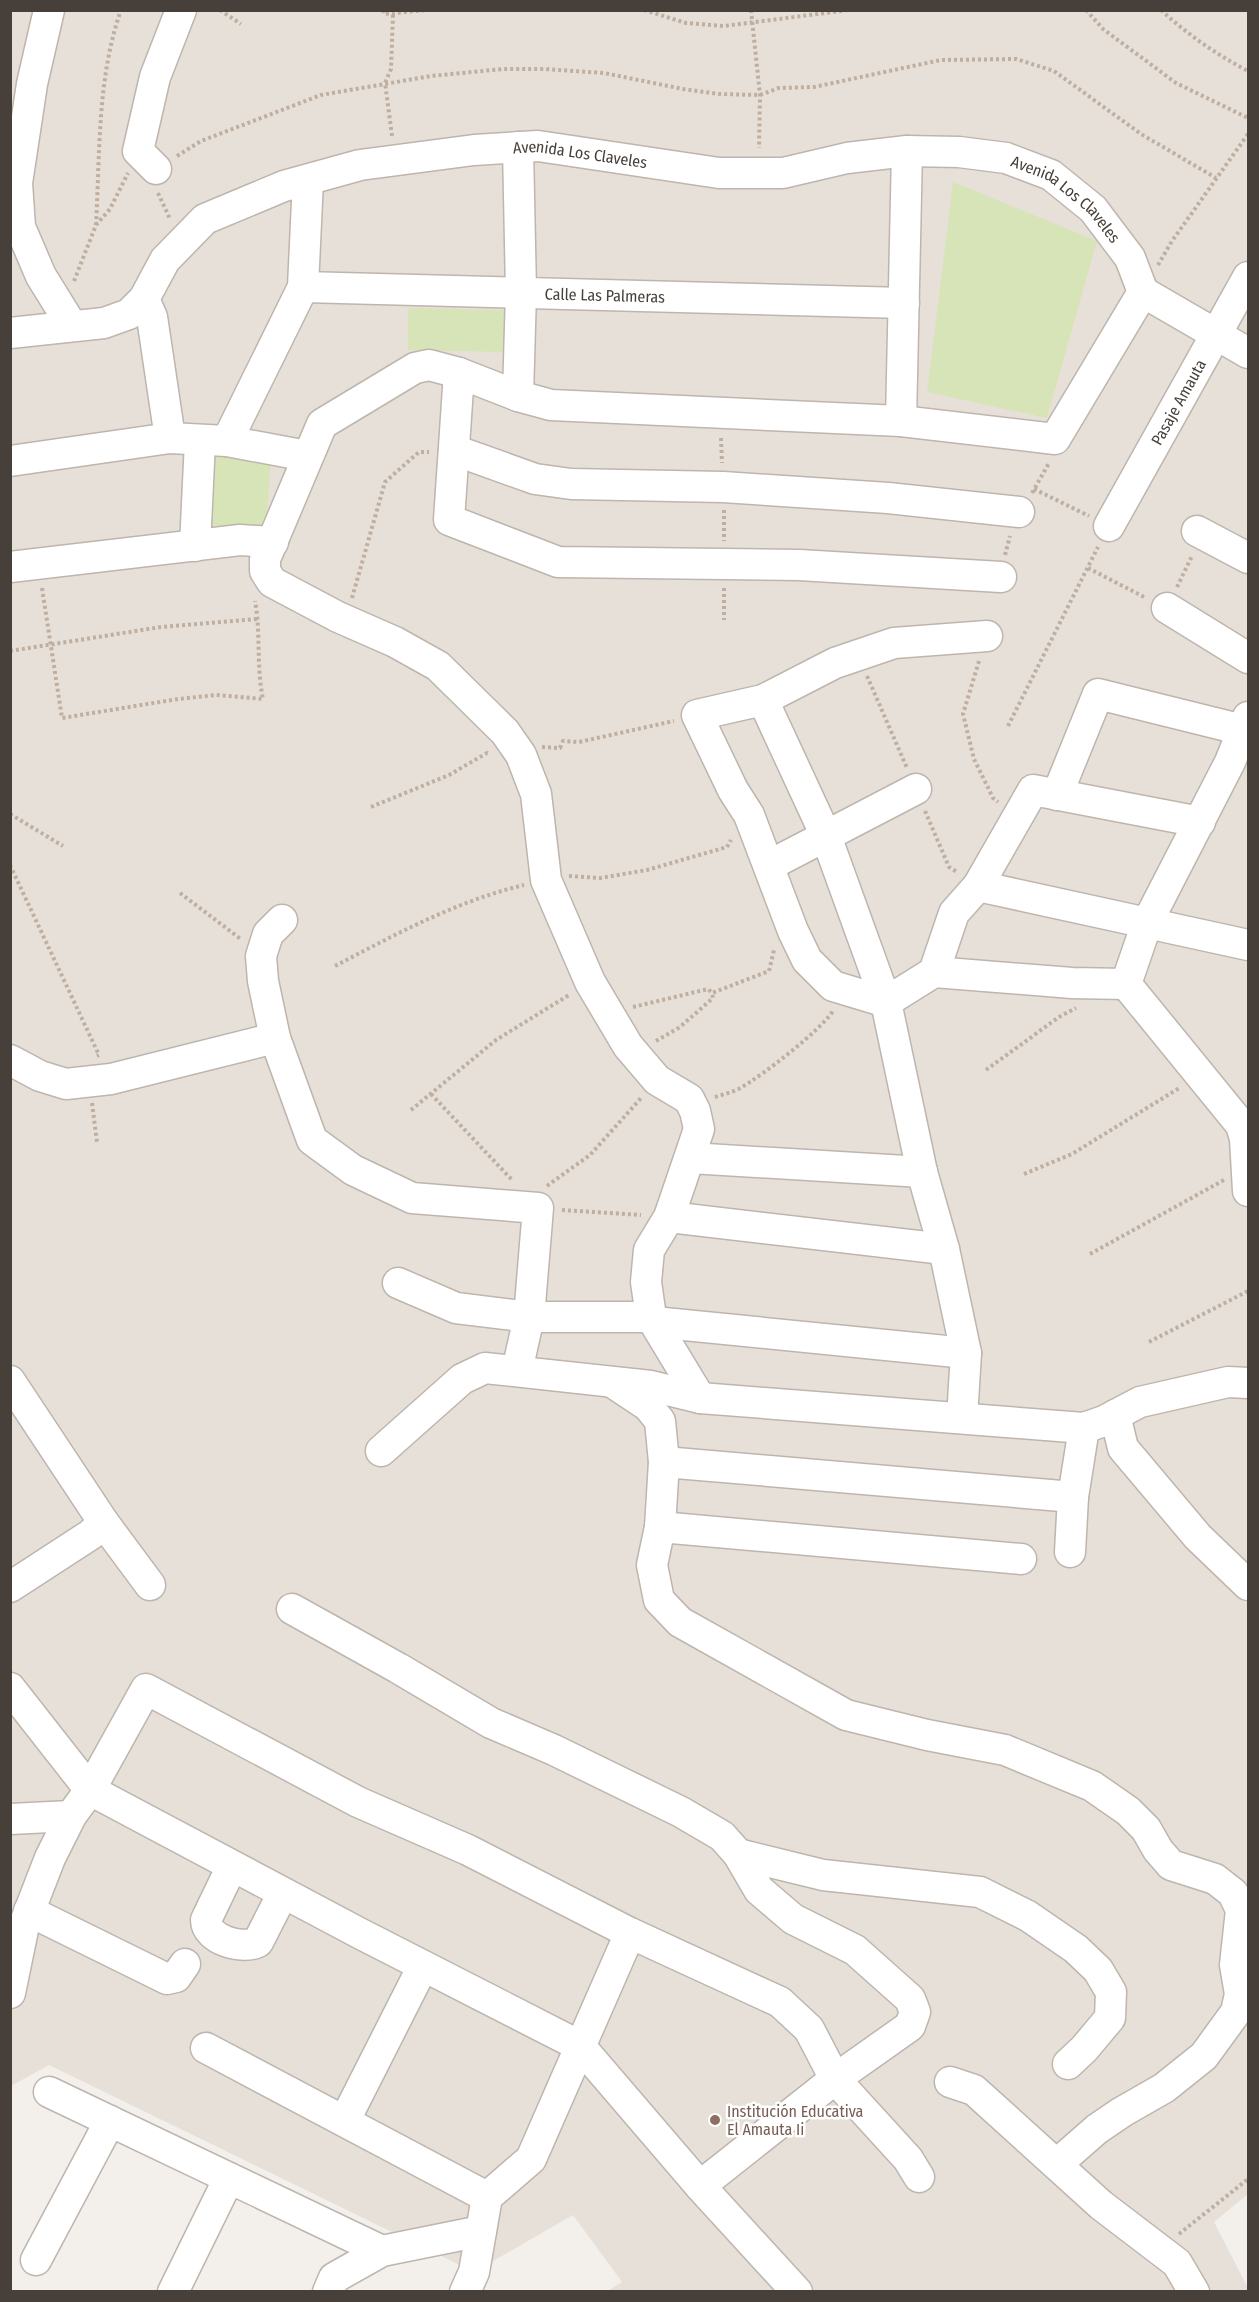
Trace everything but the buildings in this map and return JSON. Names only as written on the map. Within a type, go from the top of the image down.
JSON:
[{"type":"street","points":[[49,10],[32,84],[17,183],[20,227],[41,276],[65,315]]},
{"type":"street","points":[[147,160],[155,77],[181,10]]},
{"type":"street","name":"Avenida Los Claveles","points":[[10,333],[65,315],[104,323],[129,314],[144,299],[165,260],[205,219],[284,186],[360,165],[538,146],[719,173],[783,173],[847,158],[908,151],[959,152],[1006,158],[1051,175],[1094,209],[1130,258],[1143,292]]},
{"type":"street","points":[[518,147],[521,292],[519,396]]},
{"type":"street","points":[[901,421],[908,151]]},
{"type":"street","points":[[195,546],[213,441],[303,287],[309,180]]},
{"type":"street","name":"Pasaje Amauta","points":[[1109,526],[1248,277]]},
{"type":"street","name":"Calle Las Palmeras","points":[[303,287],[904,303]]},
{"type":"street","points":[[700,1398],[653,1320],[646,1282],[649,1250],[669,1217],[699,1129],[695,1111],[689,1099],[657,1080],[635,1053],[590,982],[546,880],[536,794],[518,751],[505,732],[438,666],[395,642],[338,617],[272,582],[265,571],[265,559],[322,424],[415,368],[429,365],[551,405],[901,421],[1055,440],[1143,292],[1248,353]]},
{"type":"street","points":[[144,299],[152,317],[170,438]]},
{"type":"street","points":[[459,373],[449,520],[558,562],[799,565],[1001,577]]},
{"type":"street","points":[[10,461],[170,438],[213,441],[307,456]]},
{"type":"street","points":[[454,450],[535,480],[571,484],[723,487],[888,498],[1026,501]]},
{"type":"street","points":[[1200,532],[1248,558]]},
{"type":"street","points":[[24,565],[240,540],[273,542]]},
{"type":"street","points":[[1167,608],[1248,658]]},
{"type":"street","points":[[987,636],[894,643],[835,663],[763,700],[698,715],[732,790],[749,815],[770,865],[791,926],[807,960],[833,986],[886,1002],[934,972],[1072,983],[1125,984],[1241,1125],[1245,1139],[1247,1179]]},
{"type":"street","points":[[1057,795],[1098,694],[1246,724],[1200,822],[1147,923],[1125,984]]},
{"type":"street","points":[[763,700],[826,836],[886,1002],[922,1172],[944,1249],[966,1353],[962,1418]]},
{"type":"street","points":[[770,865],[916,789]]},
{"type":"street","points":[[934,972],[954,913],[978,886],[1033,790],[1200,822]]},
{"type":"street","points":[[978,886],[1248,945]]},
{"type":"street","points":[[282,920],[268,934],[261,956],[263,981],[275,1038],[312,1140],[353,1170],[412,1198],[538,1208],[529,1317],[518,1371]]},
{"type":"street","points":[[10,1060],[40,1076],[66,1084],[89,1071],[111,1079],[275,1038]]},
{"type":"street","points":[[690,1158],[922,1172]]},
{"type":"street","points":[[669,1217],[944,1249]]},
{"type":"street","points":[[399,1283],[456,1308],[529,1317],[653,1320],[966,1353]]},
{"type":"street","points":[[381,1451],[462,1379],[485,1368],[651,1386],[700,1398],[1084,1428],[1140,1402],[1228,1382],[1248,1383]]},
{"type":"street","points":[[10,1381],[104,1523],[150,1585]]},
{"type":"street","points":[[612,1382],[648,1406],[660,1421],[664,1462],[660,1527],[652,1565],[659,1600],[680,1622],[846,1715],[927,1735],[1005,1750],[1092,1786],[1128,1811],[1146,1829],[1158,1850],[1171,1865],[1215,1879],[1233,1893],[1241,1910],[1235,1965],[1240,1994],[1236,2012],[1204,2056],[1164,2088],[1097,2129],[1057,2164]]},
{"type":"street","points":[[1115,1415],[1123,1448],[1198,1537],[1248,1585]]},
{"type":"street","points":[[1070,1552],[1073,1497],[1084,1428]]},
{"type":"street","points":[[664,1462],[1073,1497]]},
{"type":"street","points":[[10,1587],[104,1523]]},
{"type":"street","points":[[660,1527],[1021,1559]]},
{"type":"street","points":[[292,1609],[399,1668],[491,1723],[554,1750],[681,1812],[722,1836],[738,1854],[759,1890],[793,1919],[855,1950],[910,1999],[915,2012],[910,2026],[835,2079],[700,2186]]},
{"type":"street","points":[[10,1688],[90,1790],[283,1893],[580,2046],[700,2186],[798,2291]]},
{"type":"street","points":[[10,1994],[24,1925],[50,1858],[70,1816],[90,1790],[146,1689],[358,1802],[468,1850],[630,1934],[780,2002],[809,2029],[835,2079],[908,2159],[919,2177]]},
{"type":"street","points":[[10,1819],[70,1816]]},
{"type":"street","points":[[738,1854],[823,1875],[980,1892],[1028,1916],[1076,1949],[1098,1970],[1111,1992],[1110,2018],[1068,2064]]},
{"type":"street","points":[[232,1866],[206,1920],[211,1934],[241,1946],[250,1946],[258,1942],[283,1893]]},
{"type":"street","points":[[29,1911],[167,1979],[176,1977],[185,1964]]},
{"type":"street","points":[[465,2292],[474,2272],[487,2197],[531,2159],[630,1934]]},
{"type":"street","points":[[345,2120],[423,1966]]},
{"type":"street","points":[[206,2048],[487,2197]]},
{"type":"street","points":[[950,2082],[974,2090],[1101,2205],[1178,2263],[1194,2292]]},
{"type":"street","points":[[49,2092],[382,2251]]},
{"type":"street","points":[[36,2260],[110,2121]]},
{"type":"street","points":[[173,2292],[229,2178]]},
{"type":"street","points":[[328,2292],[334,2278],[382,2251],[481,2231]]},
{"type":"path","points":[[65,315],[76,277],[96,225],[102,110],[110,49],[122,10]]},
{"type":"path","points":[[220,10],[241,24]]},
{"type":"path","points":[[383,10],[384,14],[427,10]]},
{"type":"path","points":[[644,10],[686,23],[724,26],[849,10]]},
{"type":"path","points":[[751,10],[760,95],[759,173]]},
{"type":"path","points":[[1086,10],[1103,28],[1176,83],[1248,118]]},
{"type":"path","points":[[1161,10],[1176,24],[1248,71]]},
{"type":"path","points":[[393,14],[391,69],[385,83],[395,160]]},
{"type":"path","points":[[96,225],[147,160],[321,95],[385,83],[503,69],[604,73],[683,89],[719,94],[760,95],[779,88],[814,87],[942,60],[1016,59],[1054,71],[1141,134],[1216,178]]},
{"type":"path","points":[[1172,241],[1248,134]]},
{"type":"path","points":[[147,160],[170,219],[186,238]]},
{"type":"path","points":[[719,414],[723,487],[724,620]]},
{"type":"path","points":[[338,617],[349,609],[385,482],[419,452],[454,450]]},
{"type":"path","points":[[1008,726],[1109,526],[1026,501]]},
{"type":"path","points":[[1088,568],[1167,608],[1200,532]]},
{"type":"path","points":[[24,565],[51,644],[62,718],[207,696],[263,699],[259,679],[258,619],[254,591]]},
{"type":"path","points":[[10,651],[161,627],[258,619]]},
{"type":"path","points":[[371,807],[449,775],[487,753],[496,759],[518,751],[536,753],[537,746],[560,748],[563,741],[579,742],[698,715]]},
{"type":"path","points":[[10,814],[63,846]]},
{"type":"path","points":[[335,966],[410,927],[489,894],[562,875],[600,878],[646,870],[727,847],[749,815]]},
{"type":"path","points":[[10,865],[99,1055],[89,1071],[97,1142]]},
{"type":"path","points":[[180,893],[201,907],[261,956]]},
{"type":"path","points":[[712,993],[769,971],[776,945],[791,926]]},
{"type":"path","points":[[411,1110],[496,1040],[590,982]]},
{"type":"path","points":[[608,1013],[708,989],[712,993],[713,998],[680,1027],[635,1053]]},
{"type":"path","points":[[695,1111],[712,1098],[741,1088],[799,1044],[829,1018],[846,990]]},
{"type":"path","points":[[986,1070],[1059,1017],[1078,1007]]},
{"type":"path","points":[[1024,1174],[1072,1154],[1200,1076]]},
{"type":"path","points":[[657,1080],[590,1155],[529,1199],[538,1208],[669,1217]]},
{"type":"path","points":[[431,1094],[513,1181]]},
{"type":"path","points":[[1090,1254],[1247,1179]]},
{"type":"path","points":[[1149,1342],[1248,1291]]},
{"type":"path","points":[[1160,2250],[1248,2179]]},
{"type":"shaded area","points":[[11,11],[1248,11],[1248,2194],[1214,2222],[1248,2291],[608,2291],[622,2282],[573,2215],[474,2272],[49,2065],[11,2086]]},
{"type":"green space","points":[[953,182],[1097,241],[1047,418],[927,392]]},
{"type":"green space","points":[[408,308],[507,310],[506,352],[408,350]]},
{"type":"green space","points":[[212,453],[271,457],[266,529],[207,525]]},
{"type":"place","name":"Institución Educativa El Amauta Ii","points":[[715,2120]]}]
